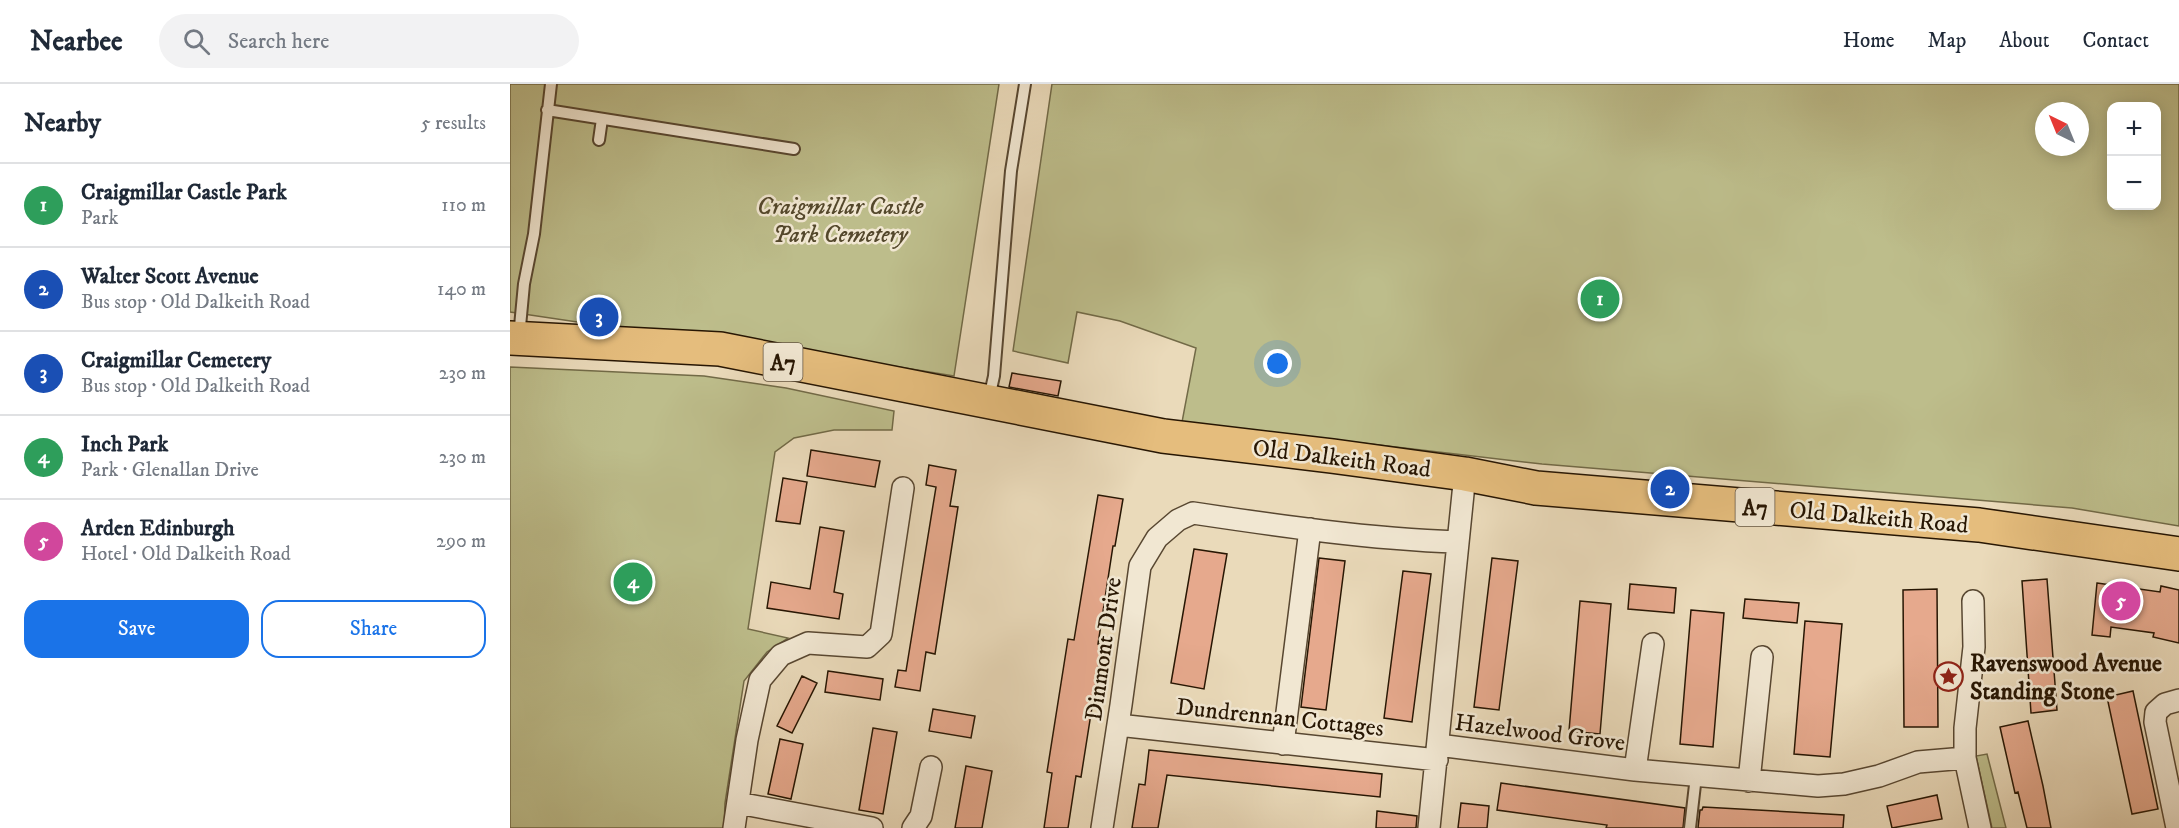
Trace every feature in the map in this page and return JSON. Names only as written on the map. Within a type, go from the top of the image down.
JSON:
[{"type":"main road","name":"Old Dalkeith Road","points":[[515,338],[720,349],[1162,436],[1465,474],[1536,488],[1979,525],[2179,554]]},
{"type":"street","points":[[1429,828],[1465,474]]},
{"type":"street","points":[[734,828],[747,740],[760,680],[781,655],[808,643],[867,647],[880,634],[903,488]]},
{"type":"street","name":"Dinmont Drive","points":[[1102,828],[1140,566],[1157,538],[1178,520],[1193,513],[1310,529],[1457,542]]},
{"type":"street","points":[[1283,744],[1310,529]]},
{"type":"street","points":[[1973,601],[1974,647],[1965,728],[1965,758],[1980,828]]},
{"type":"street","name":"Hazelwood Grove","points":[[1635,770],[1653,644]]},
{"type":"street","points":[[1749,781],[1762,657]]},
{"type":"street","points":[[2177,828],[2155,722],[2156,712],[2165,704],[2179,700]]},
{"type":"street","name":"Dundrennan Cottages","points":[[1118,725],[1283,744],[1438,752]]},
{"type":"street","name":"Hazelwood Grove","points":[[1438,752],[1818,786],[1844,784],[1879,776],[1918,762],[1965,758]]},
{"type":"street","points":[[913,828],[921,816],[930,767]]},
{"type":"street","points":[[738,803],[872,828]]},
{"type":"lane","points":[[515,338],[534,234],[551,84]]},
{"type":"lane","points":[[989,401],[994,376],[1011,171],[1025,84]]},
{"type":"lane","points":[[547,110],[794,149]]},
{"type":"lane","points":[[599,140],[602,119]]},
{"type":"lane","points":[[1690,828],[1696,776]]},
{"type":"green space","name":"Craigmillar Castle Park Cemetery","points":[[510,84],[999,84],[954,376],[723,338],[658,334],[510,312]]},
{"type":"green space","points":[[1052,84],[2179,84],[2179,526],[2072,508],[1542,464],[1182,422],[1196,348],[1120,321],[1077,312],[1068,363],[1013,351]]},
{"type":"green space","points":[[510,367],[704,376],[786,388],[894,411],[892,430],[834,430],[794,438],[775,452],[748,629],[788,638],[767,652],[744,681],[725,803],[724,828],[510,828]]},
{"type":"green space","points":[[1987,754],[2006,828],[1992,828],[1976,756]]},
{"type":"building","points":[[1012,373],[1061,381],[1058,396],[1009,387]]},
{"type":"building","points":[[811,450],[880,461],[875,487],[807,476]]},
{"type":"building","points":[[929,465],[956,470],[950,506],[958,507],[935,654],[926,652],[920,691],[895,687],[898,670],[906,671],[936,487],[926,485]]},
{"type":"building","points":[[783,478],[807,482],[800,524],[776,521]]},
{"type":"building","points":[[1098,495],[1123,499],[1115,546],[1113,546],[1098,644],[1102,644],[1081,777],[1076,776],[1068,828],[1044,828],[1052,773],[1047,772],[1068,639],[1074,640]]},
{"type":"building","points":[[820,527],[844,531],[834,592],[843,594],[839,619],[767,608],[771,582],[810,589]]},
{"type":"building","points":[[1194,549],[1227,554],[1204,689],[1171,683]]},
{"type":"building","points":[[1319,558],[1345,561],[1326,710],[1301,707]]},
{"type":"building","points":[[1492,558],[1518,561],[1499,710],[1474,707]]},
{"type":"building","points":[[1403,571],[1431,574],[1412,722],[1384,718]]},
{"type":"building","points":[[2047,579],[2057,710],[2031,713],[2022,581]]},
{"type":"building","points":[[2097,583],[2160,592],[2161,586],[2179,590],[2179,643],[2153,637],[2154,633],[2111,627],[2110,637],[2092,635]]},
{"type":"building","points":[[1630,584],[1676,588],[1674,613],[1628,609]]},
{"type":"building","points":[[1937,589],[1938,727],[1904,727],[1903,590]]},
{"type":"building","points":[[1745,599],[1799,603],[1797,623],[1743,618]]},
{"type":"building","points":[[1580,601],[1611,604],[1600,734],[1569,731]]},
{"type":"building","points":[[1691,610],[1724,613],[1713,747],[1680,744]]},
{"type":"building","points":[[1805,621],[1842,624],[1830,757],[1794,754]]},
{"type":"building","points":[[828,671],[883,679],[880,700],[825,692]]},
{"type":"building","points":[[802,676],[817,683],[792,733],[777,726]]},
{"type":"building","points":[[2133,691],[2158,809],[2132,814],[2107,697]]},
{"type":"building","points":[[933,709],[975,716],[971,738],[929,731]]},
{"type":"building","points":[[2028,721],[2051,828],[2027,828],[2018,792],[2015,793],[2000,727]]},
{"type":"building","points":[[873,728],[897,732],[883,814],[859,810]]},
{"type":"building","points":[[780,739],[803,744],[791,799],[768,794]]},
{"type":"building","points":[[1149,750],[1382,774],[1380,797],[1167,775],[1158,828],[1132,828],[1139,784],[1145,785]]},
{"type":"building","points":[[966,766],[992,771],[982,828],[955,828]]},
{"type":"building","points":[[1501,783],[1685,808],[1683,828],[1606,828],[1607,825],[1497,810]]},
{"type":"building","points":[[1937,795],[1942,819],[1892,828],[1887,806]]},
{"type":"building","points":[[1461,803],[1489,806],[1487,828],[1458,828]]},
{"type":"building","points":[[1703,807],[1844,815],[1843,828],[1698,828],[1700,810]]},
{"type":"building","points":[[1377,811],[1417,816],[1416,828],[1376,828]]},
{"type":"place","name":"Craigmillar Castle Park","points":[[1600,299]]},
{"type":"place","name":"Craigmillar Cemetery","points":[[599,317]]},
{"type":"place","name":"Walter Scott Avenue","points":[[1670,489]]},
{"type":"place","name":"Inch Park","points":[[633,582]]},
{"type":"place","name":"Arden Edinburgh","points":[[2121,601]]},
{"type":"place","name":"Ravenswood Avenue Standing Stone","points":[[1949,677]]}]
